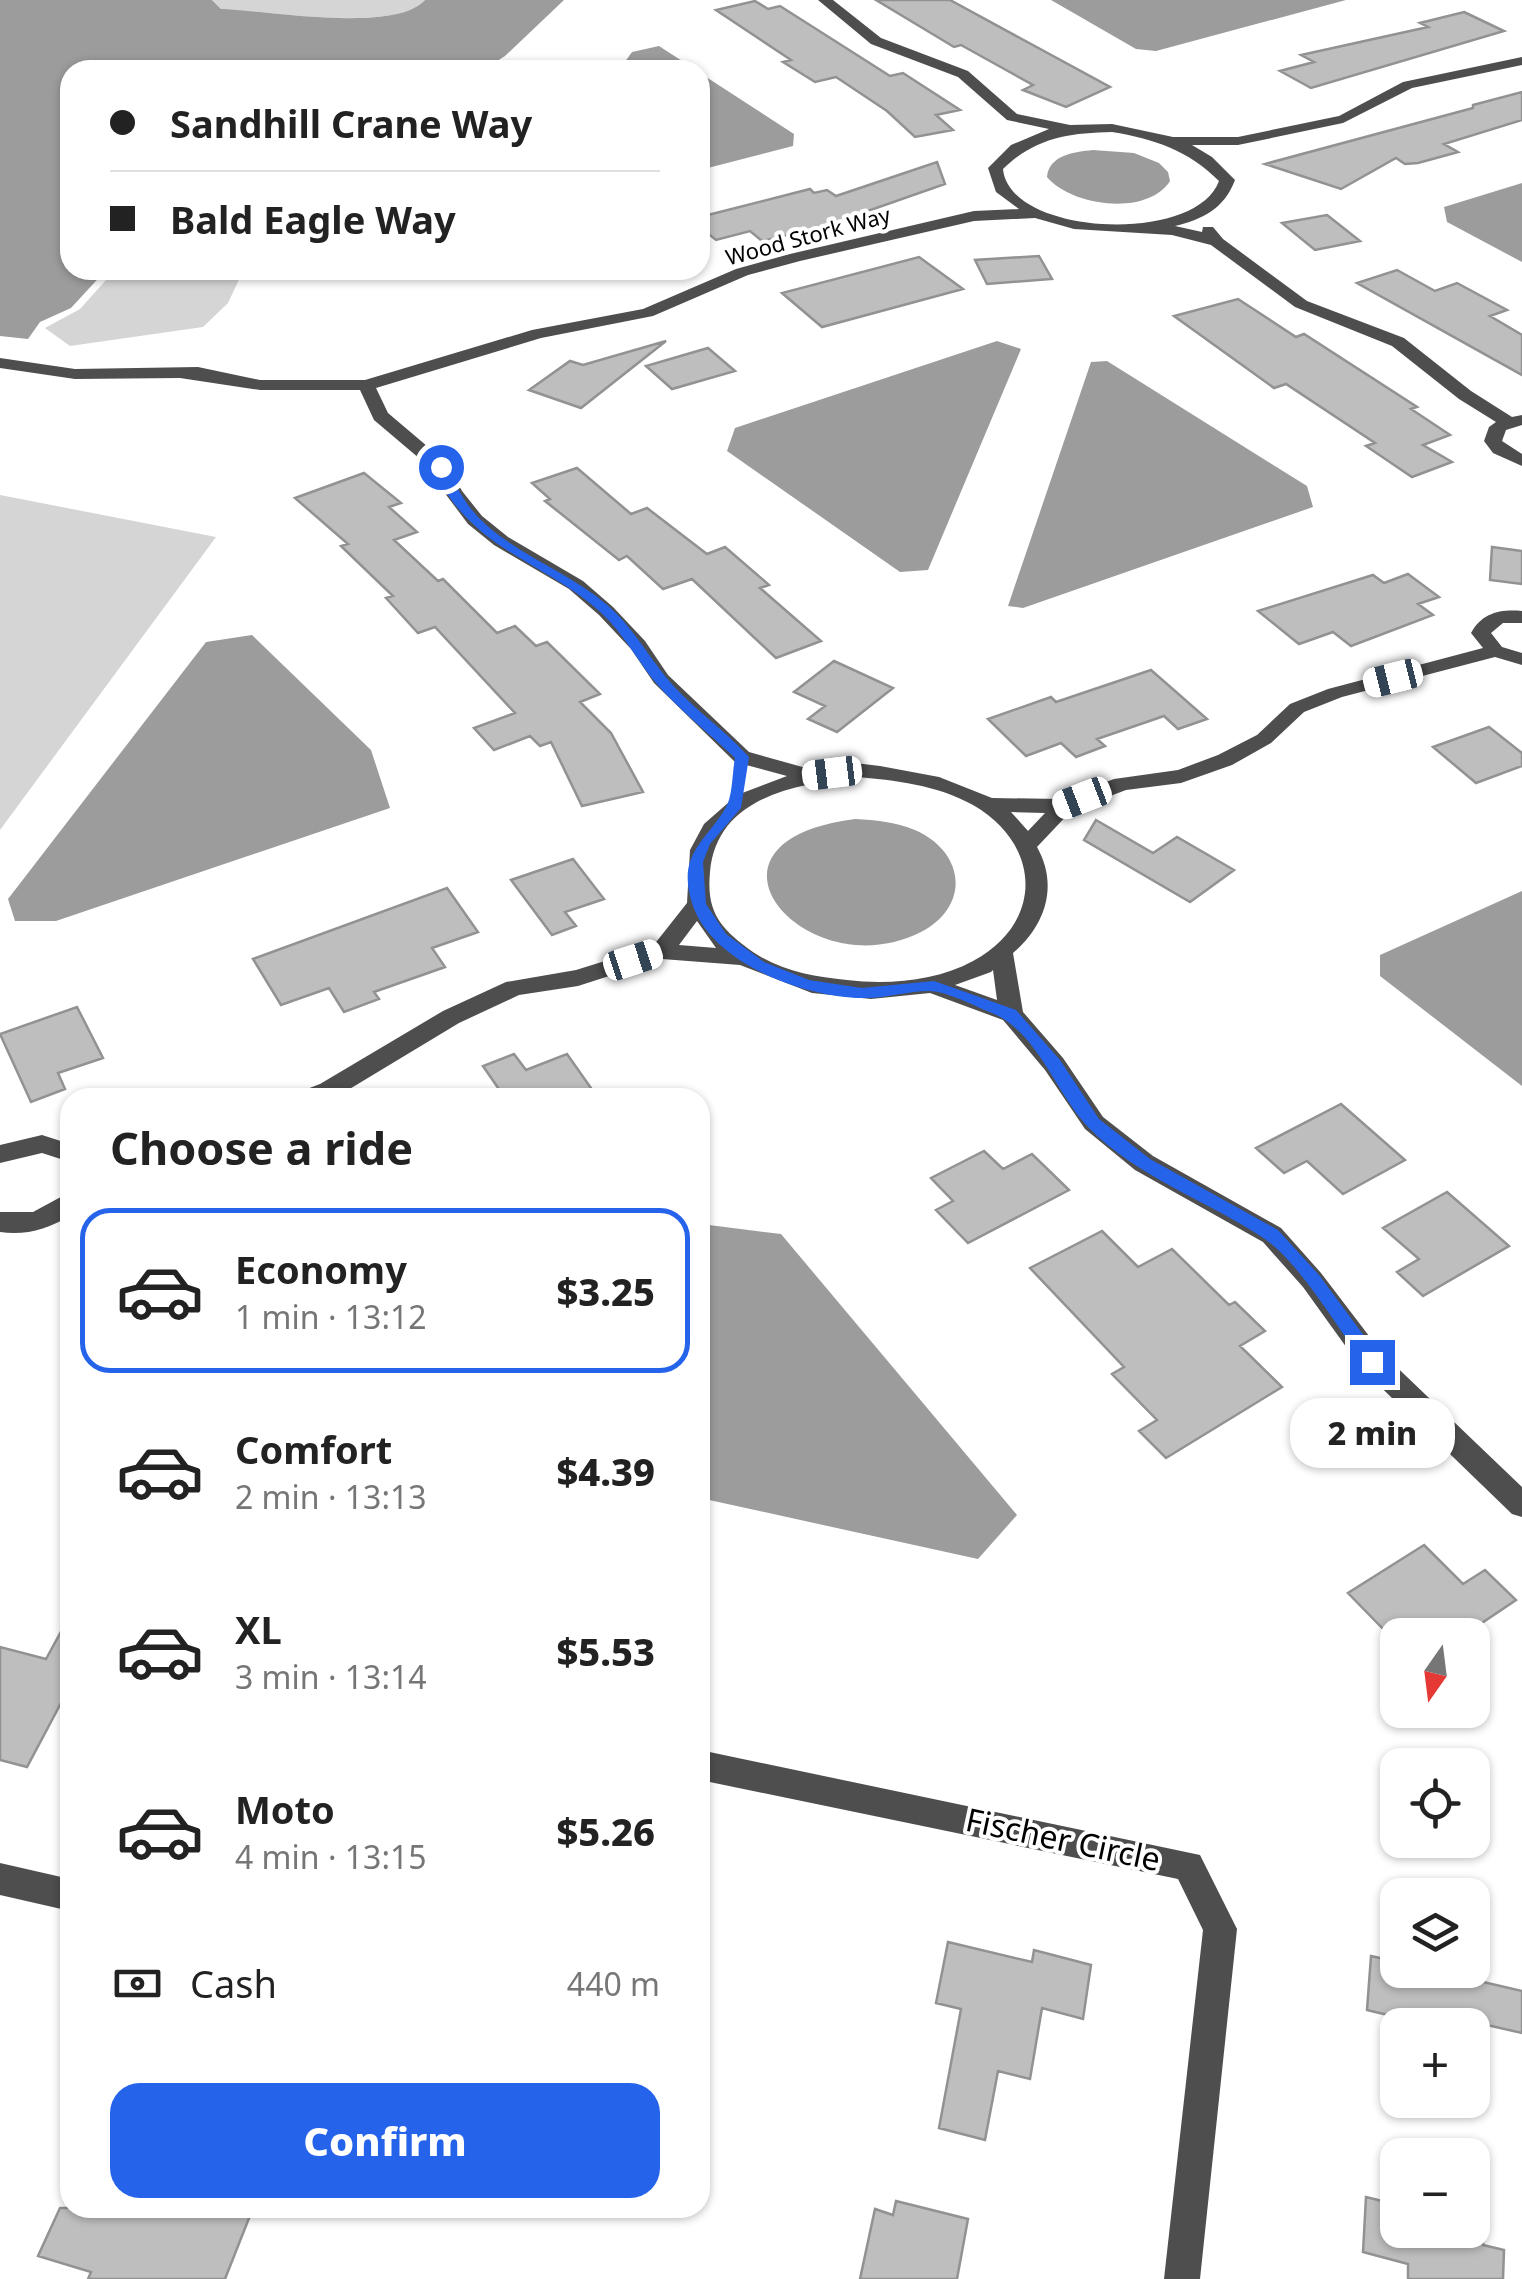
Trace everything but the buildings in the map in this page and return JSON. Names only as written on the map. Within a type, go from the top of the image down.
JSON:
[{"type":"street","points":[[825,0],[876,41],[963,74],[1012,117],[1071,129],[1117,128],[1174,141],[1238,141],[1343,118],[1408,85],[1522,61]]},
{"type":"street","points":[[1522,45],[1522,53]]},
{"type":"street","points":[[1012,117],[1018,144]]},
{"type":"street","points":[[1071,129],[1018,144],[995,168],[995,184],[1035,214],[1062,223],[1099,229],[1177,230],[1218,242]]},
{"type":"street","points":[[1142,229],[1206,211],[1223,198],[1227,180],[1217,166],[1174,141]]},
{"type":"street","points":[[1217,166],[1238,141]]},
{"type":"street","name":"Wood Stork Way","points":[[974,216],[1001,191]]},
{"type":"street","points":[[1206,211],[1206,228],[1218,242],[1301,304],[1398,342],[1453,386],[1515,420]]},
{"type":"street","name":"Wood Stork Way","points":[[0,363],[82,377],[182,372],[220,382],[366,385],[538,334],[648,312],[742,272],[974,216],[1035,214]]},
{"type":"street","points":[[366,385],[380,416],[441,467],[453,492],[474,520],[501,542],[576,585],[606,611],[638,645],[661,680],[742,757],[808,776]]},
{"type":"street","points":[[1515,420],[1498,426],[1493,441],[1522,460]]},
{"type":"street","points":[[1522,617],[1502,617],[1484,625],[1482,638],[1495,651],[1522,660]]},
{"type":"street","points":[[988,806],[1062,806],[1122,784],[1181,776],[1264,740],[1297,708],[1335,692],[1495,651]]},
{"type":"street","points":[[734,808],[742,757]]},
{"type":"street","points":[[855,770],[903,774],[948,786],[988,806],[1026,845],[1037,872],[1036,901],[1024,928],[1002,953],[971,972],[934,986],[880,993],[843,992],[790,980],[745,958],[721,938],[699,904],[696,862],[704,842],[734,808],[768,788],[808,776],[855,770]]},
{"type":"street","points":[[1026,845],[1062,806]]},
{"type":"street","points":[[661,951],[699,904]]},
{"type":"street","points":[[332,1088],[450,1017],[514,988],[578,978],[661,951],[745,958]]},
{"type":"street","points":[[1002,953],[1011,1014]]},
{"type":"street","points":[[934,986],[1011,1014],[1054,1064],[1094,1123],[1144,1163],[1272,1234],[1312,1280],[1372,1362],[1522,1505]]},
{"type":"street","points":[[0,1154],[42,1144],[60,1150]]},
{"type":"street","points":[[0,1222],[30,1223],[60,1209]]},
{"type":"street","name":"Fischer Circle","points":[[710,1768],[1188,1866],[1220,1929],[1182,2279]]},
{"type":"street","points":[[0,1879],[60,1893]]},
{"type":"shaded area","points":[[0,0],[212,0],[221,9],[359,18],[409,10],[425,0],[564,0],[499,60],[60,60],[60,280],[97,280],[71,308],[40,322],[28,339],[0,336]]},
{"type":"shaded area","points":[[212,0],[425,0],[409,10],[387,16],[329,18],[221,9]]},
{"type":"shaded area","points":[[1051,0],[1346,0],[1156,51],[1136,49]]},
{"type":"shaded area","points":[[659,46],[681,60],[626,60],[632,52]]},
{"type":"shaded area","points":[[710,79],[794,134],[793,146],[710,167]]},
{"type":"shaded area","points":[[1093,150],[1134,153],[1159,163],[1170,181],[1144,200],[1109,203],[1073,195],[1047,177],[1057,159]]},
{"type":"shaded area","points":[[1522,183],[1522,262],[1447,222],[1444,207]]},
{"type":"shaded area","points":[[106,280],[239,280],[228,303],[203,327],[70,346],[45,328],[80,309]]},
{"type":"shaded area","points":[[997,341],[1021,349],[928,570],[900,572],[727,451],[735,428]]},
{"type":"shaded area","points":[[1107,361],[1307,486],[1313,507],[1023,608],[1008,606],[1091,362]]},
{"type":"shaded area","points":[[0,495],[216,537],[0,830]]},
{"type":"shaded area","points":[[252,635],[371,750],[390,808],[56,921],[15,921],[8,899],[206,642]]},
{"type":"shaded area","points":[[855,819],[908,827],[932,840],[944,852],[956,880],[948,908],[937,921],[921,932],[878,945],[837,942],[803,928],[778,906],[767,880],[774,855],[802,833]]},
{"type":"shaded area","points":[[1522,891],[1522,1086],[1380,976],[1380,955]]},
{"type":"shaded area","points":[[710,1225],[781,1234],[1017,1515],[978,1559],[710,1500]]},
{"type":"route","points":[[441,467],[453,492],[474,520],[501,542],[576,585],[606,611],[638,645],[661,680],[742,757],[734,808],[716,824],[696,862],[699,904],[721,938],[759,966],[807,985],[862,993],[934,986],[1011,1014],[1054,1064],[1094,1123],[1144,1163],[1272,1234],[1312,1280],[1372,1362]]}]
